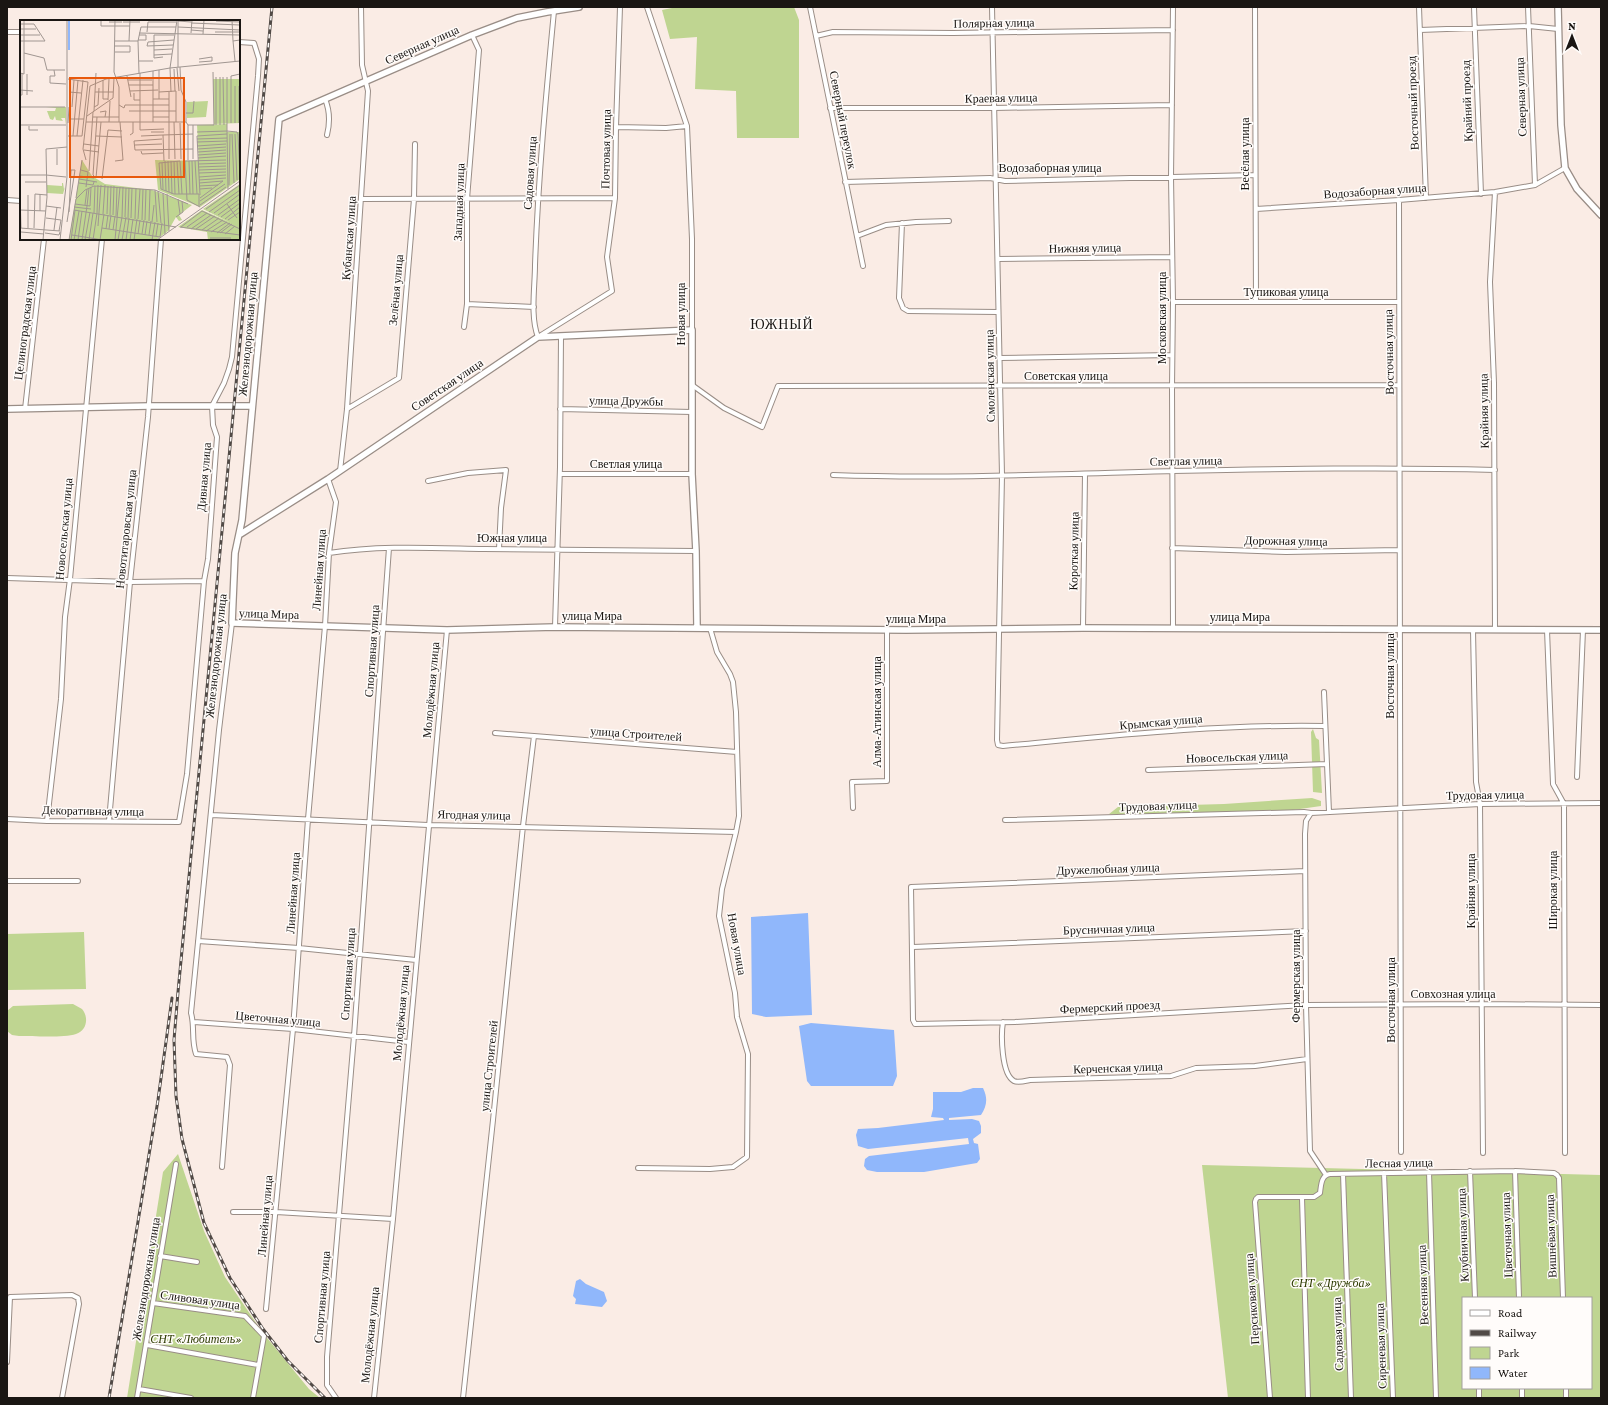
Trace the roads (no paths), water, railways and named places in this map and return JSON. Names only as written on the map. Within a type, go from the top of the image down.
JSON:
[{"type":"street","name":"Кубанская улица","points":[[340,471],[347,409],[368,91],[367,81],[362,65],[361,7]]},
{"type":"street","name":"Северная улица","points":[[279,119],[472,35],[517,18],[579,7]]},
{"type":"street","name":"Почтовая улица","points":[[538,337],[612,291],[607,257],[615,198],[620,7]]},
{"type":"street","name":"Новая улица","points":[[647,7],[687,126],[692,239],[692,474],[696,551],[697,627]]},
{"type":"street","name":"Северный переулок","points":[[810,7],[863,266]]},
{"type":"street","name":"Смоленская улица","points":[[992,7],[1002,475],[998,744]]},
{"type":"street","name":"Московская улица","points":[[1173,7],[1171,177],[1173,302],[1173,628]]},
{"type":"street","name":"Весёлая улица","points":[[1255,7],[1256,302]]},
{"type":"street","name":"Восточный проезд","points":[[1419,7],[1426,198]]},
{"type":"street","name":"Крайний проезд","points":[[1474,7],[1481,194]]},
{"type":"street","name":"Северная улица","points":[[1528,7],[1535,185]]},
{"type":"street","points":[[1558,7],[1561,124],[1565,168],[1577,189],[1601,215]]},
{"type":"street","name":"Садовая улица","points":[[538,337],[534,328],[537,197],[554,11]]},
{"type":"street","points":[[1420,30],[1529,26],[1558,28]]},
{"type":"street","name":"Полярная улица","points":[[816,36],[833,32],[992,33],[1173,30]]},
{"type":"street","points":[[7,32],[20,32]]},
{"type":"street","name":"Западная улица","points":[[464,327],[467,304],[467,199],[479,50],[472,35]]},
{"type":"street","points":[[212,406],[224,383],[232,357],[258,76],[259,59],[254,43],[240,42]]},
{"type":"street","points":[[325,99],[328,108],[329,124],[327,135]]},
{"type":"street","name":"Краевая улица","points":[[830,108],[994,108],[1172,105]]},
{"type":"street","name":"Железнодорожная улица","points":[[222,1167],[230,1064],[226,1057],[196,1054],[193,1045],[194,1022],[191,1013],[219,730],[232,624],[235,553],[242,520],[279,119]]},
{"type":"street","points":[[616,127],[666,128],[687,126]]},
{"type":"street","name":"Зелёная улица","points":[[347,409],[399,378],[414,199],[415,144]]},
{"type":"street","name":"Водозаборная улица","points":[[1256,208],[1481,194],[1535,185],[1565,168]]},
{"type":"street","name":"Водозаборная улица","points":[[845,182],[990,178],[1005,181],[1255,175]]},
{"type":"street","name":"Крайняя улица","points":[[1495,192],[1490,282],[1494,383],[1495,630]]},
{"type":"street","points":[[362,199],[537,197],[615,198]]},
{"type":"street","points":[[7,200],[20,201]]},
{"type":"street","name":"Восточная улица","points":[[1399,200],[1398,302],[1401,808],[1401,1152]]},
{"type":"street","points":[[858,236],[886,225],[949,221]]},
{"type":"street","points":[[902,223],[899,298],[903,308],[908,310],[952,312],[998,312]]},
{"type":"street","name":"Целиноградская улица","points":[[25,409],[44,240]]},
{"type":"street","name":"Новосельская улица","points":[[47,821],[61,699],[65,617],[70,579],[102,240]]},
{"type":"street","name":"Новотитаровская улица","points":[[109,821],[130,582],[148,406],[161,240]]},
{"type":"street","name":"Нижняя улица","points":[[998,259],[1172,257]]},
{"type":"street","name":"Тупиковая улица","points":[[1173,302],[1398,302]]},
{"type":"street","points":[[467,304],[534,307]]},
{"type":"street","points":[[538,337],[692,330]]},
{"type":"street","points":[[556,627],[560,474],[561,336]]},
{"type":"street","name":"Советская улица","points":[[239,535],[328,480],[538,337]]},
{"type":"street","name":"Советская улица","points":[[1000,358],[1172,355]]},
{"type":"street","name":"Советская улица","points":[[692,385],[724,408],[762,427],[778,386],[1172,387],[1399,385]]},
{"type":"street","points":[[7,409],[148,406],[252,406]]},
{"type":"street","name":"Дивная улица","points":[[179,822],[186,774],[204,581],[208,559],[217,437],[212,406]]},
{"type":"street","name":"улица Дружбы","points":[[560,409],[692,412]]},
{"type":"street","name":"Светлая улица","points":[[833,475],[1085,474],[1399,467],[1495,470]]},
{"type":"street","points":[[428,480],[468,473],[506,470],[501,508],[499,549]]},
{"type":"street","name":"Светлая улица","points":[[560,474],[692,474]]},
{"type":"street","name":"Короткая улица","points":[[1083,628],[1085,474]]},
{"type":"street","name":"Линейная улица","points":[[266,1309],[293,1029],[308,819],[325,626],[329,553],[336,502],[328,480]]},
{"type":"street","name":"Южная улица","points":[[329,553],[350,550],[389,548],[558,548],[696,551]]},
{"type":"street","name":"Спортивная улица","points":[[336,1398],[327,1385],[326,1379],[354,1036],[389,548]]},
{"type":"street","name":"Дорожная улица","points":[[1172,548],[1286,552],[1399,550]]},
{"type":"street","points":[[7,578],[130,582],[204,581]]},
{"type":"street","name":"улица Мира","points":[[232,624],[447,630],[556,627],[697,627],[887,630],[999,628],[1400,628],[1473,630],[1601,630]]},
{"type":"street","name":"Новая улица","points":[[638,1168],[710,1169],[732,1167],[747,1157],[748,1054],[737,1017],[735,993],[718,916],[722,889],[736,832],[738,816],[736,712],[733,682],[717,652],[710,628]]},
{"type":"street","name":"Молодёжная улица","points":[[374,1398],[393,1219],[408,1042],[447,630]]},
{"type":"street","name":"Алма-Атинская улица","points":[[853,808],[852,782],[887,781],[887,630]]},
{"type":"street","name":"Крайняя улица","points":[[1473,630],[1476,782],[1480,804],[1483,1153]]},
{"type":"street","name":"Широкая улица","points":[[1547,630],[1553,784],[1564,804],[1565,1153]]},
{"type":"street","points":[[1576,777],[1583,630]]},
{"type":"street","points":[[1324,692],[1329,812]]},
{"type":"street","name":"Крымская улица","points":[[998,744],[1003,746],[1193,729],[1280,725],[1326,726]]},
{"type":"street","name":"улица Строителей","points":[[495,732],[737,752]]},
{"type":"street","name":"улица Строителей","points":[[463,1398],[523,826],[534,736]]},
{"type":"street","name":"Новосельская улица","points":[[1148,770],[1327,764]]},
{"type":"street","name":"Трудовая улица","points":[[1006,820],[1311,813],[1480,804],[1601,803]]},
{"type":"street","name":"Фермерская улица","points":[[1311,813],[1306,821],[1305,871],[1306,1005],[1310,1151],[1326,1175]]},
{"type":"street","name":"Ягодная улица","points":[[211,815],[428,825],[736,832]]},
{"type":"street","name":"Декоративная улица","points":[[7,819],[47,821],[179,822]]},
{"type":"street","name":"Дружелюбная улица","points":[[913,947],[911,887],[1305,871]]},
{"type":"street","points":[[7,881],[78,881]]},
{"type":"street","name":"Брусничная улица","points":[[913,947],[1306,932]]},
{"type":"street","points":[[198,941],[299,948],[416,960]]},
{"type":"street","name":"Фермерский проезд","points":[[913,947],[913,1020],[915,1024],[1003,1022],[1306,1005]]},
{"type":"street","name":"Совхозная улица","points":[[1306,1005],[1601,1005]]},
{"type":"street","name":"Цветочная улица","points":[[194,1022],[293,1029],[408,1042]]},
{"type":"street","name":"Керченская улица","points":[[1003,1022],[1001,1042],[1004,1062],[1010,1077],[1018,1082],[1030,1080],[1171,1076],[1196,1068],[1255,1066],[1308,1059]]},
{"type":"street","name":"Железнодорожная улица","points":[[137,1398],[176,1164]]},
{"type":"street","name":"Лесная улица","points":[[1326,1175],[1470,1171],[1514,1171],[1554,1173],[1558,1175]]},
{"type":"street","name":"Клубничная улица","points":[[1470,1171],[1475,1297]]},
{"type":"street","name":"Цветочная улица","points":[[1514,1171],[1519,1297]]},
{"type":"street","name":"Весенняя улица","points":[[1429,1172],[1436,1398]]},
{"type":"street","name":"Сиреневая улица","points":[[1384,1173],[1393,1398]]},
{"type":"street","name":"Садовая улица","points":[[1343,1174],[1351,1398]]},
{"type":"street","points":[[1308,1398],[1302,1198],[1314,1197],[1320,1193],[1323,1177],[1326,1175]]},
{"type":"street","name":"Вишнёвая улица","points":[[1558,1175],[1563,1297]]},
{"type":"street","name":"Персиковая улица","points":[[1270,1398],[1255,1202],[1258,1197],[1302,1198]]},
{"type":"street","points":[[232,1212],[276,1212],[393,1219]]},
{"type":"street","points":[[160,1256],[197,1262]]},
{"type":"street","points":[[7,1362],[10,1297],[72,1295],[78,1298],[79,1304],[62,1398]]},
{"type":"street","name":"Сливовая улица","points":[[153,1303],[245,1316],[264,1336],[258,1365]]},
{"type":"street","points":[[146,1345],[258,1365],[253,1398]]},
{"type":"street","points":[[139,1389],[191,1398]]},
{"type":"water","points":[[808,913],[812,1015],[766,1017],[752,1014],[751,917]]},
{"type":"water","points":[[811,1023],[894,1030],[897,1076],[893,1086],[811,1086],[807,1081],[799,1026]]},
{"type":"water","points":[[973,1088],[983,1088],[986,1095],[986,1105],[981,1115],[949,1118],[949,1120],[972,1119],[979,1121],[981,1133],[973,1139],[974,1143],[978,1144],[980,1159],[977,1163],[924,1172],[877,1172],[867,1170],[864,1166],[865,1159],[869,1156],[969,1144],[968,1138],[868,1149],[858,1146],[856,1135],[858,1129],[944,1120],[943,1118],[931,1117],[933,1109],[933,1092],[961,1092]]},
{"type":"water","points":[[580,1279],[586,1284],[604,1292],[607,1301],[602,1307],[575,1304],[576,1299],[573,1296],[576,1281]]},
{"type":"railway","points":[[272,7],[178,992],[174,1040],[176,1096],[182,1139],[204,1223],[230,1278],[263,1329],[288,1361],[325,1398]]},
{"type":"railway","points":[[109,1398],[158,1100],[172,998]]},
{"type":"district","name":"ЮЖНЫЙ","points":[[782,324]]},
{"type":"park label","name":"СНТ «Дружба»","points":[[1331,1283]]},
{"type":"park label","name":"СНТ «Любитель»","points":[[196,1339]]}]
